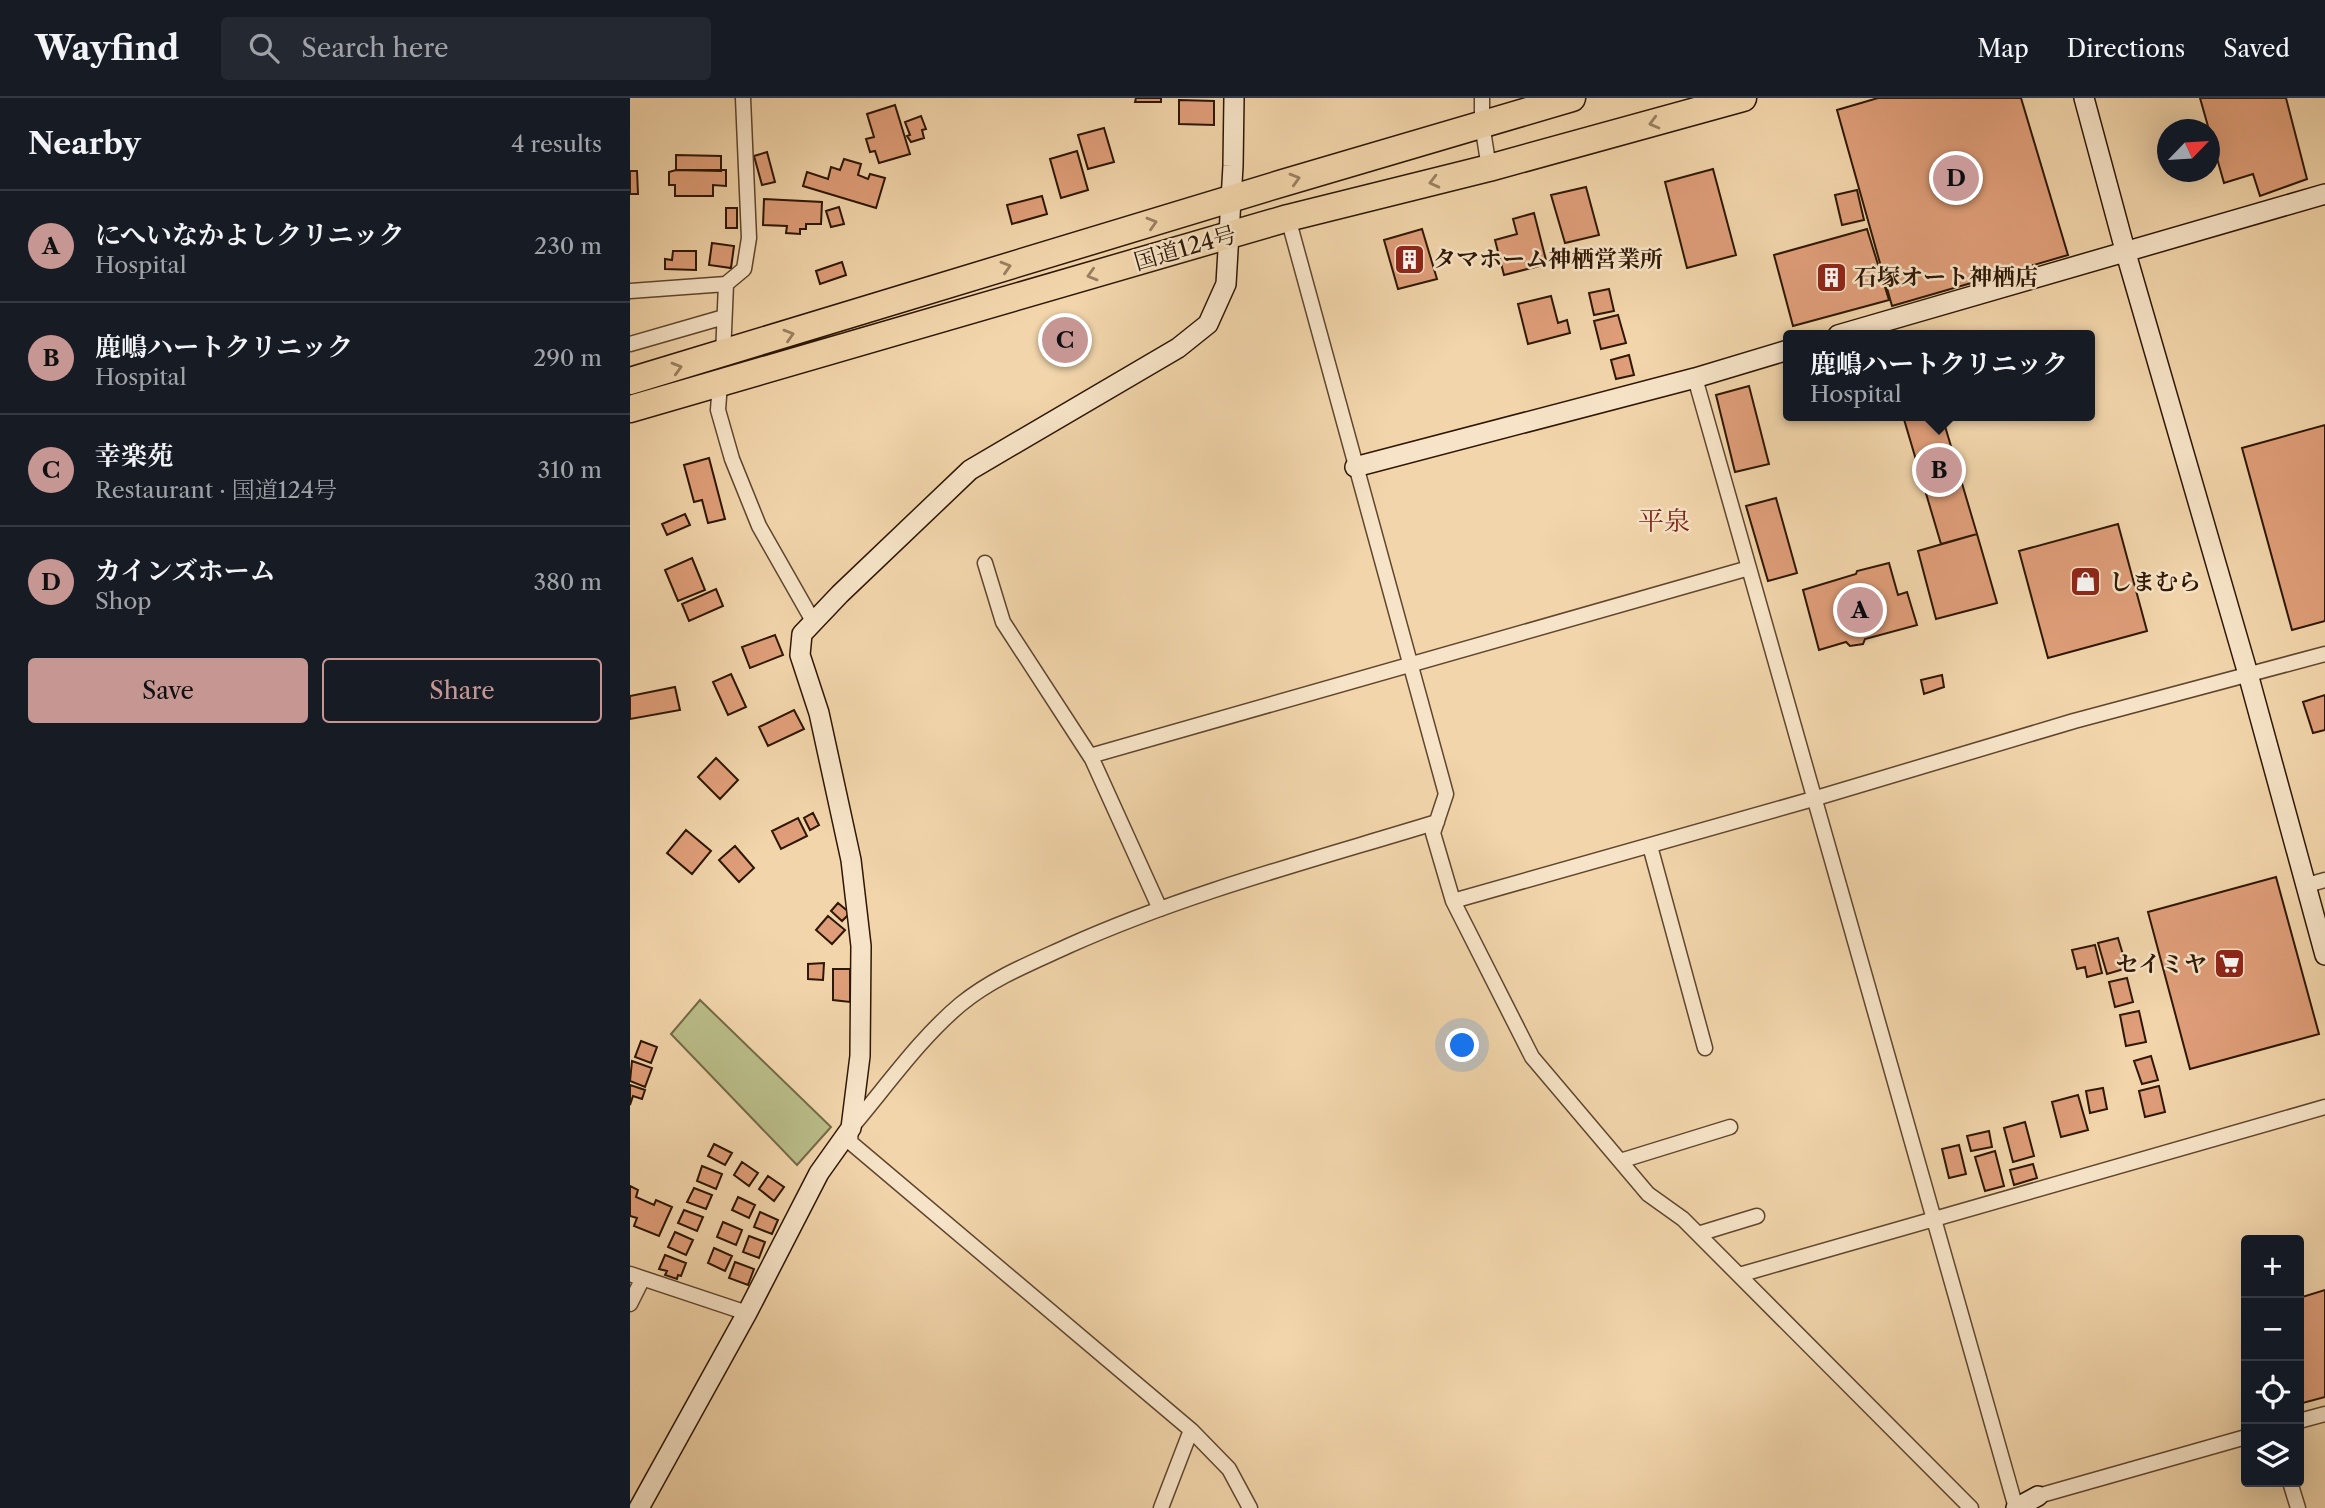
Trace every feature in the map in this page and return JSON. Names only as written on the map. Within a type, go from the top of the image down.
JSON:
[{"type":"highway","name":"国道124号","points":[[630,381],[1572,98]]},
{"type":"highway","name":"国道124号","points":[[630,409],[1288,218],[1489,168],[1743,98]]},
{"type":"street","points":[[630,291],[726,284],[744,269],[749,238],[743,98]]},
{"type":"street","points":[[1234,98],[1226,284],[1208,324],[1178,348],[970,470],[813,621],[803,634],[800,655],[819,713],[838,790],[851,860],[861,946],[860,1056],[850,1142],[1191,1430],[1229,1469],[1250,1508]]},
{"type":"street","points":[[1482,98],[1482,124],[1489,168]]},
{"type":"street","points":[[2084,98],[2325,955]]},
{"type":"street","points":[[1855,330],[2325,194]]},
{"type":"street","points":[[1288,218],[1446,794],[1433,834],[1453,901],[1532,1057],[1648,1194],[1683,1219],[1970,1508]]},
{"type":"street","points":[[726,284],[718,410],[732,459],[759,526],[813,621]]},
{"type":"street","points":[[630,344],[724,317]]},
{"type":"street","points":[[1355,467],[1695,378],[1783,352]]},
{"type":"street","points":[[1695,378],[2016,1508],[2038,1496],[2241,1438]]},
{"type":"street","points":[[985,563],[1003,622],[1090,756],[1160,909]]},
{"type":"street","points":[[1090,756],[1749,568]]},
{"type":"street","points":[[1453,901],[1813,799],[2074,721],[2325,654]]},
{"type":"street","points":[[639,1508],[747,1313],[819,1173],[851,1128],[938,1026],[962,1004],[1004,975],[1110,927],[1238,882],[1437,822]]},
{"type":"street","points":[[1650,846],[1705,1048]]},
{"type":"street","points":[[2304,886],[2325,880]]},
{"type":"street","points":[[1739,1275],[2325,1107]]},
{"type":"street","points":[[1620,1161],[1730,1128]]},
{"type":"street","points":[[1698,1234],[1757,1216]]},
{"type":"street","points":[[630,1304],[636,1277],[747,1313]]},
{"type":"street","points":[[2304,1420],[2325,1414]]},
{"type":"street","points":[[1161,1508],[1191,1430]]},
{"type":"street","points":[[2292,1487],[2298,1508]]},
{"type":"green space","points":[[700,1000],[831,1127],[797,1165],[671,1034]]},
{"type":"building","points":[[1136,98],[1161,98],[1161,102],[1135,102]]},
{"type":"building","points":[[1878,98],[2021,98],[2068,255],[1892,306],[1837,110]]},
{"type":"building","points":[[2200,98],[2286,98],[2307,179],[2260,196],[2253,174],[2224,183],[2220,169],[2220,119],[2206,119]]},
{"type":"building","points":[[1179,100],[1214,101],[1214,125],[1179,124]]},
{"type":"building","points":[[895,105],[910,154],[879,163],[875,151],[870,152],[866,139],[874,137],[867,114]]},
{"type":"building","points":[[921,116],[926,129],[922,130],[924,138],[911,142],[907,136],[910,135],[905,122]]},
{"type":"building","points":[[1104,128],[1114,162],[1088,169],[1078,135]]},
{"type":"building","points":[[1077,151],[1088,190],[1061,198],[1050,159]]},
{"type":"building","points":[[767,152],[775,182],[762,185],[754,156]]},
{"type":"building","points":[[676,155],[721,156],[721,171],[676,170]]},
{"type":"building","points":[[844,159],[861,164],[858,175],[868,179],[870,174],[885,178],[876,208],[803,186],[807,172],[828,179],[831,167],[840,170]]},
{"type":"building","points":[[1713,169],[1736,255],[1687,268],[1665,182]]},
{"type":"building","points":[[726,170],[726,186],[713,185],[713,196],[675,196],[675,185],[669,185],[669,172]]},
{"type":"building","points":[[630,171],[637,171],[638,194],[630,194]]},
{"type":"building","points":[[1586,187],[1599,235],[1565,243],[1551,195]]},
{"type":"building","points":[[1857,190],[1864,220],[1842,225],[1835,195]]},
{"type":"building","points":[[1042,196],[1047,214],[1012,224],[1007,205]]},
{"type":"building","points":[[764,199],[822,202],[821,224],[806,224],[806,229],[800,229],[800,234],[786,233],[787,226],[763,225]]},
{"type":"building","points":[[839,207],[844,224],[831,227],[826,211]]},
{"type":"building","points":[[726,208],[737,208],[737,228],[726,228]]},
{"type":"building","points":[[1534,213],[1547,264],[1504,275],[1495,240],[1517,234],[1513,219]]},
{"type":"building","name":"タマホーム神栖営業所","points":[[1422,229],[1437,279],[1398,289],[1384,240]]},
{"type":"building","name":"石塚オート神栖店","points":[[1867,229],[1889,300],[1793,326],[1774,255]]},
{"type":"building","points":[[712,243],[734,246],[731,268],[709,265]]},
{"type":"building","points":[[673,251],[696,251],[696,270],[665,269],[665,259],[672,260]]},
{"type":"building","points":[[842,262],[846,275],[820,284],[816,271]]},
{"type":"building","points":[[1609,289],[1614,311],[1594,315],[1589,293]]},
{"type":"building","points":[[1551,296],[1558,323],[1567,320],[1570,333],[1528,344],[1518,304]]},
{"type":"building","points":[[1618,315],[1626,343],[1601,349],[1594,321]]},
{"type":"building","points":[[1081,322],[1087,347],[1049,358],[1042,333]]},
{"type":"building","points":[[1629,355],[1634,375],[1616,379],[1611,360]]},
{"type":"building","points":[[1749,386],[1769,464],[1735,472],[1716,395]]},
{"type":"building","points":[[1904,421],[1943,421],[1977,534],[1941,544]]},
{"type":"building","points":[[2325,425],[2325,621],[2292,630],[2242,448]]},
{"type":"building","points":[[709,458],[725,519],[708,523],[702,500],[694,502],[684,465]]},
{"type":"building","points":[[1776,498],[1797,573],[1768,581],[1746,506]]},
{"type":"building","points":[[685,514],[690,525],[667,535],[662,524]]},
{"type":"building","points":[[2118,524],[2147,631],[2048,658],[2019,551]]},
{"type":"building","points":[[1977,534],[1997,603],[1936,619],[1918,551]]},
{"type":"building","points":[[692,558],[705,590],[678,601],[665,570]]},
{"type":"building","points":[[1889,563],[1898,595],[1907,592],[1917,625],[1865,639],[1863,644],[1850,646],[1846,642],[1819,650],[1803,590]]},
{"type":"building","points":[[716,589],[723,606],[689,621],[682,604]]},
{"type":"building","points":[[775,635],[783,655],[750,668],[742,647]]},
{"type":"building","points":[[731,674],[746,707],[728,715],[713,682]]},
{"type":"building","points":[[1942,675],[1944,687],[1924,694],[1921,680]]},
{"type":"building","points":[[675,687],[680,710],[630,719],[630,696]]},
{"type":"building","points":[[2325,695],[2325,730],[2313,733],[2303,702]]},
{"type":"building","points":[[794,710],[804,729],[768,746],[759,727]]},
{"type":"building","points":[[716,758],[738,780],[720,799],[698,777]]},
{"type":"building","points":[[813,813],[819,825],[810,830],[804,818]]},
{"type":"building","points":[[798,818],[807,836],[781,849],[772,831]]},
{"type":"building","points":[[686,830],[711,851],[692,874],[667,853]]},
{"type":"building","points":[[735,846],[754,868],[739,882],[719,860]]},
{"type":"building","points":[[2276,877],[2319,1034],[2190,1069],[2148,912]]},
{"type":"building","points":[[838,903],[850,913],[842,921],[831,911]]},
{"type":"building","points":[[828,916],[845,930],[832,944],[816,930]]},
{"type":"building","points":[[2118,938],[2127,968],[2107,974],[2098,943]]},
{"type":"building","points":[[2095,945],[2102,973],[2087,977],[2085,967],[2077,969],[2072,950]]},
{"type":"building","points":[[824,963],[823,980],[808,979],[808,964]]},
{"type":"building","points":[[833,969],[850,969],[850,1002],[833,1000]]},
{"type":"building","points":[[2127,978],[2133,1002],[2115,1007],[2109,982]]},
{"type":"building","points":[[2139,1011],[2146,1042],[2126,1046],[2120,1015]]},
{"type":"building","points":[[641,1041],[657,1047],[651,1063],[635,1057]]},
{"type":"building","points":[[2151,1056],[2158,1080],[2142,1084],[2134,1061]]},
{"type":"building","points":[[632,1061],[652,1068],[645,1087],[630,1081]]},
{"type":"building","points":[[630,1085],[645,1090],[642,1099],[633,1096],[630,1105]]},
{"type":"building","points":[[2159,1086],[2165,1112],[2145,1117],[2139,1091]]},
{"type":"building","points":[[2103,1088],[2107,1109],[2090,1113],[2086,1091]]},
{"type":"building","points":[[2078,1095],[2088,1130],[2061,1137],[2052,1102]]},
{"type":"building","points":[[2025,1122],[2034,1156],[2013,1162],[2004,1128]]},
{"type":"building","points":[[1989,1131],[1992,1147],[1971,1151],[1967,1136]]},
{"type":"building","points":[[714,1144],[732,1153],[725,1165],[708,1156]]},
{"type":"building","points":[[1959,1145],[1966,1174],[1949,1178],[1942,1149]]},
{"type":"building","points":[[1995,1151],[2004,1186],[1985,1191],[1975,1157]]},
{"type":"building","points":[[742,1162],[758,1173],[749,1186],[734,1175]]},
{"type":"building","points":[[2033,1164],[2037,1178],[2014,1185],[2010,1170]]},
{"type":"building","points":[[702,1166],[722,1174],[716,1189],[697,1181]]},
{"type":"building","points":[[768,1176],[784,1187],[774,1201],[759,1189]]},
{"type":"building","points":[[630,1186],[638,1190],[636,1197],[654,1205],[656,1200],[672,1207],[659,1236],[634,1226],[637,1218],[630,1216]]},
{"type":"building","points":[[694,1188],[712,1195],[706,1209],[687,1202]]},
{"type":"building","points":[[738,1197],[755,1205],[749,1218],[732,1210]]},
{"type":"building","points":[[684,1210],[703,1217],[697,1231],[678,1223]]},
{"type":"building","points":[[760,1212],[778,1220],[772,1234],[754,1227]]},
{"type":"building","points":[[723,1222],[742,1230],[736,1245],[717,1237]]},
{"type":"building","points":[[675,1232],[693,1240],[686,1255],[668,1247]]},
{"type":"building","points":[[749,1236],[765,1242],[759,1258],[743,1252]]},
{"type":"building","points":[[714,1248],[732,1256],[725,1271],[708,1263]]},
{"type":"building","points":[[665,1255],[686,1263],[677,1279],[665,1275],[667,1271],[659,1269]]},
{"type":"building","points":[[735,1262],[754,1269],[748,1285],[729,1278]]},
{"type":"building","points":[[2325,1290],[2325,1397],[2304,1403],[2304,1298]]},
{"type":"place","name":"カインズホーム","points":[[1956,178]]},
{"type":"place","name":"タマホーム神栖営業所","points":[[1410,259]]},
{"type":"place","name":"石塚オート神栖店","points":[[1831,277]]},
{"type":"place","name":"幸楽苑","points":[[1065,340]]},
{"type":"place","name":"鹿嶋ハートクリニック","points":[[1939,470]]},
{"type":"place","name":"しまむら","points":[[2086,582]]},
{"type":"place","name":"にへいなかよしクリニック","points":[[1860,610]]},
{"type":"place","name":"セイミヤ","points":[[2230,964]]},
{"type":"district","name":"平泉","points":[[1664,521]]}]
